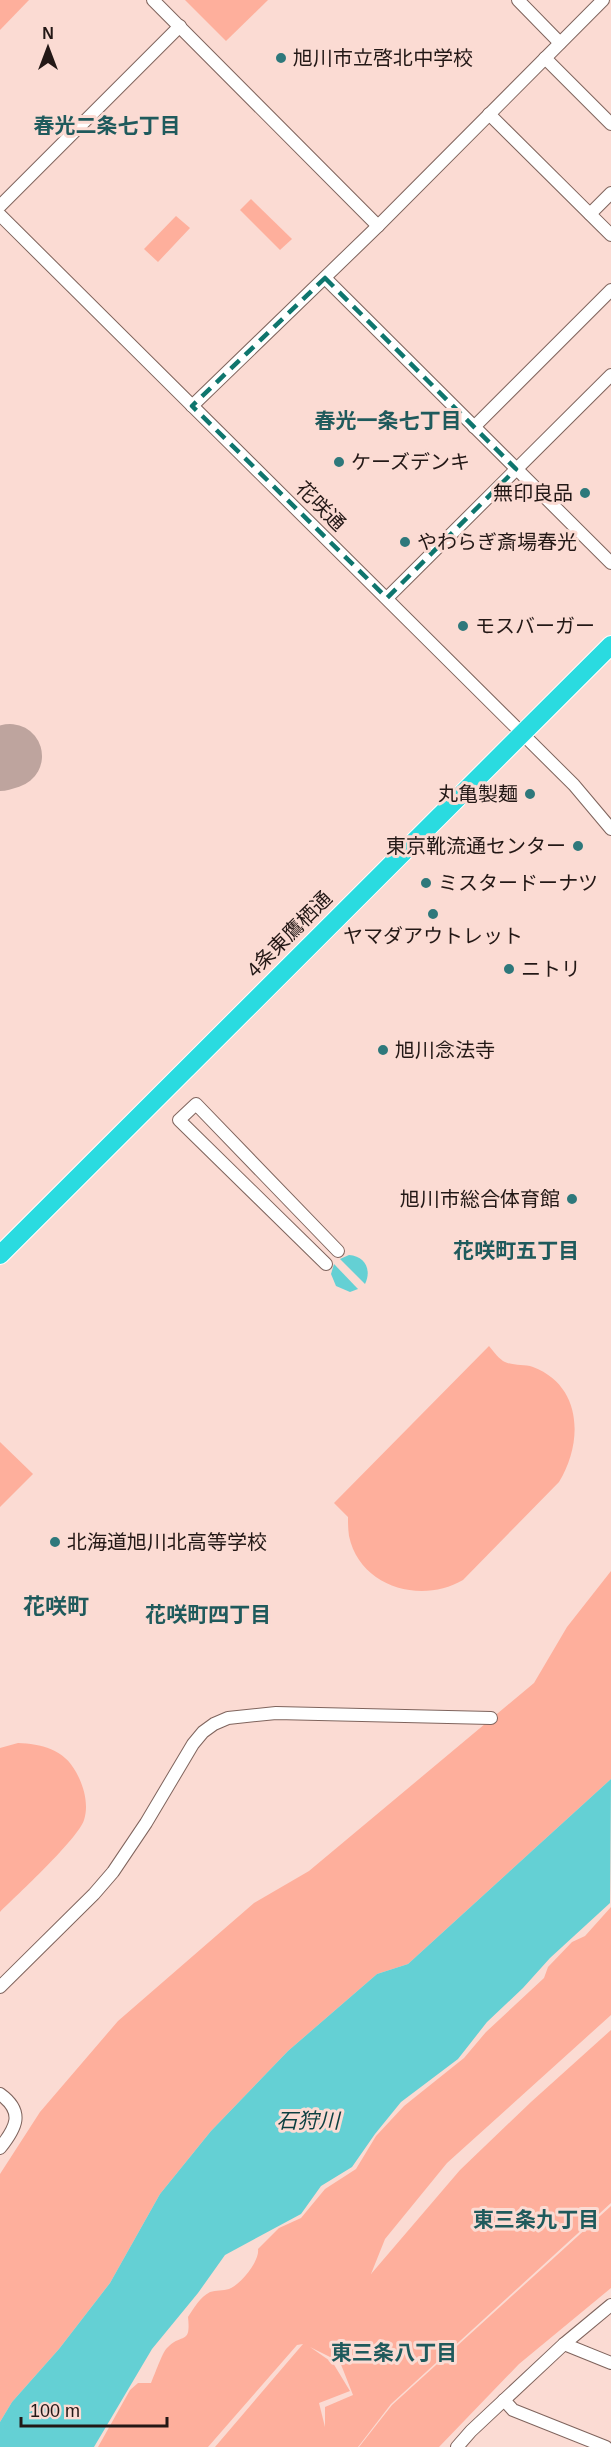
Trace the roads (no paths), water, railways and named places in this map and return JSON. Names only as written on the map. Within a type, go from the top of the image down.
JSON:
[{"type":"highway","name":"4条東鷹栖通","points":[[0,1255],[611,645]]},
{"type":"street","points":[[153,0],[378,226]]},
{"type":"street","points":[[518,0],[560,43]]},
{"type":"street","points":[[192,406],[378,226],[603,0]]},
{"type":"street","points":[[0,206],[180,26]]},
{"type":"street","points":[[544,58],[611,124]]},
{"type":"street","points":[[489,114],[611,235]]},
{"type":"street","points":[[590,214],[611,193]]},
{"type":"street","name":"花咲通","points":[[0,214],[581,792],[611,830]]},
{"type":"street","points":[[325,278],[611,563]]},
{"type":"street","points":[[474,427],[611,290]]},
{"type":"street","points":[[387,598],[611,375]]},
{"type":"street","points":[[326,1264],[179,1120],[195,1104],[338,1251]]},
{"type":"street","points":[[0,1987],[94,1894],[112,1872],[146,1823],[193,1744],[214,1724],[236,1717],[276,1713],[491,1718]]},
{"type":"street","points":[[0,2094],[15,2111],[16,2116],[12,2133],[0,2148]]},
{"type":"street","points":[[457,2447],[564,2344],[611,2305]]},
{"type":"street","points":[[564,2344],[611,2363]]},
{"type":"street","points":[[504,2400],[513,2410],[609,2446]]},
{"type":"water","points":[[349,1255],[359,1258],[366,1265],[368,1274],[365,1284],[340,1259]]},
{"type":"water","points":[[334,1264],[358,1289],[350,1292],[336,1286],[331,1274]]},
{"type":"water","name":"石狩川","points":[[611,1779],[610,1903],[550,1958],[523,1988],[487,2022],[458,2059],[401,2102],[352,2167],[321,2186],[301,2214],[225,2255],[198,2293],[152,2349],[94,2447],[0,2447],[0,2422],[12,2402],[59,2349],[110,2283],[160,2194],[211,2131],[288,2051],[377,1974],[408,1964]]},
{"type":"place","name":"旭川市立啓北中学校","points":[[281,58]]},
{"type":"place","name":"ケーズデンキ","points":[[339,462]]},
{"type":"place","name":"無印良品","points":[[585,493]]},
{"type":"place","name":"やわらぎ斎場春光","points":[[405,542]]},
{"type":"place","name":"モスバーガー","points":[[463,626]]},
{"type":"place","name":"丸亀製麺","points":[[530,794]]},
{"type":"place","name":"東京靴流通センター","points":[[578,846]]},
{"type":"place","name":"ミスタードーナツ","points":[[426,883]]},
{"type":"place","name":"ヤマダアウトレット","points":[[433,914]]},
{"type":"place","name":"ニトリ","points":[[509,969]]},
{"type":"place","name":"旭川念法寺","points":[[383,1050]]},
{"type":"place","name":"旭川市総合体育館","points":[[572,1199]]},
{"type":"place","name":"北海道旭川北高等学校","points":[[55,1542]]},
{"type":"district","name":"春光二条七丁目","points":[[107,126]]},
{"type":"district","name":"春光一条七丁目","points":[[388,421]]},
{"type":"district","name":"花咲町五丁目","points":[[516,1251]]},
{"type":"district","name":"花咲町","points":[[56,1606]]},
{"type":"district","name":"花咲町四丁目","points":[[208,1615]]},
{"type":"district","name":"東三条九丁目","points":[[536,2220]]},
{"type":"district","name":"東三条八丁目","points":[[394,2353]]}]
